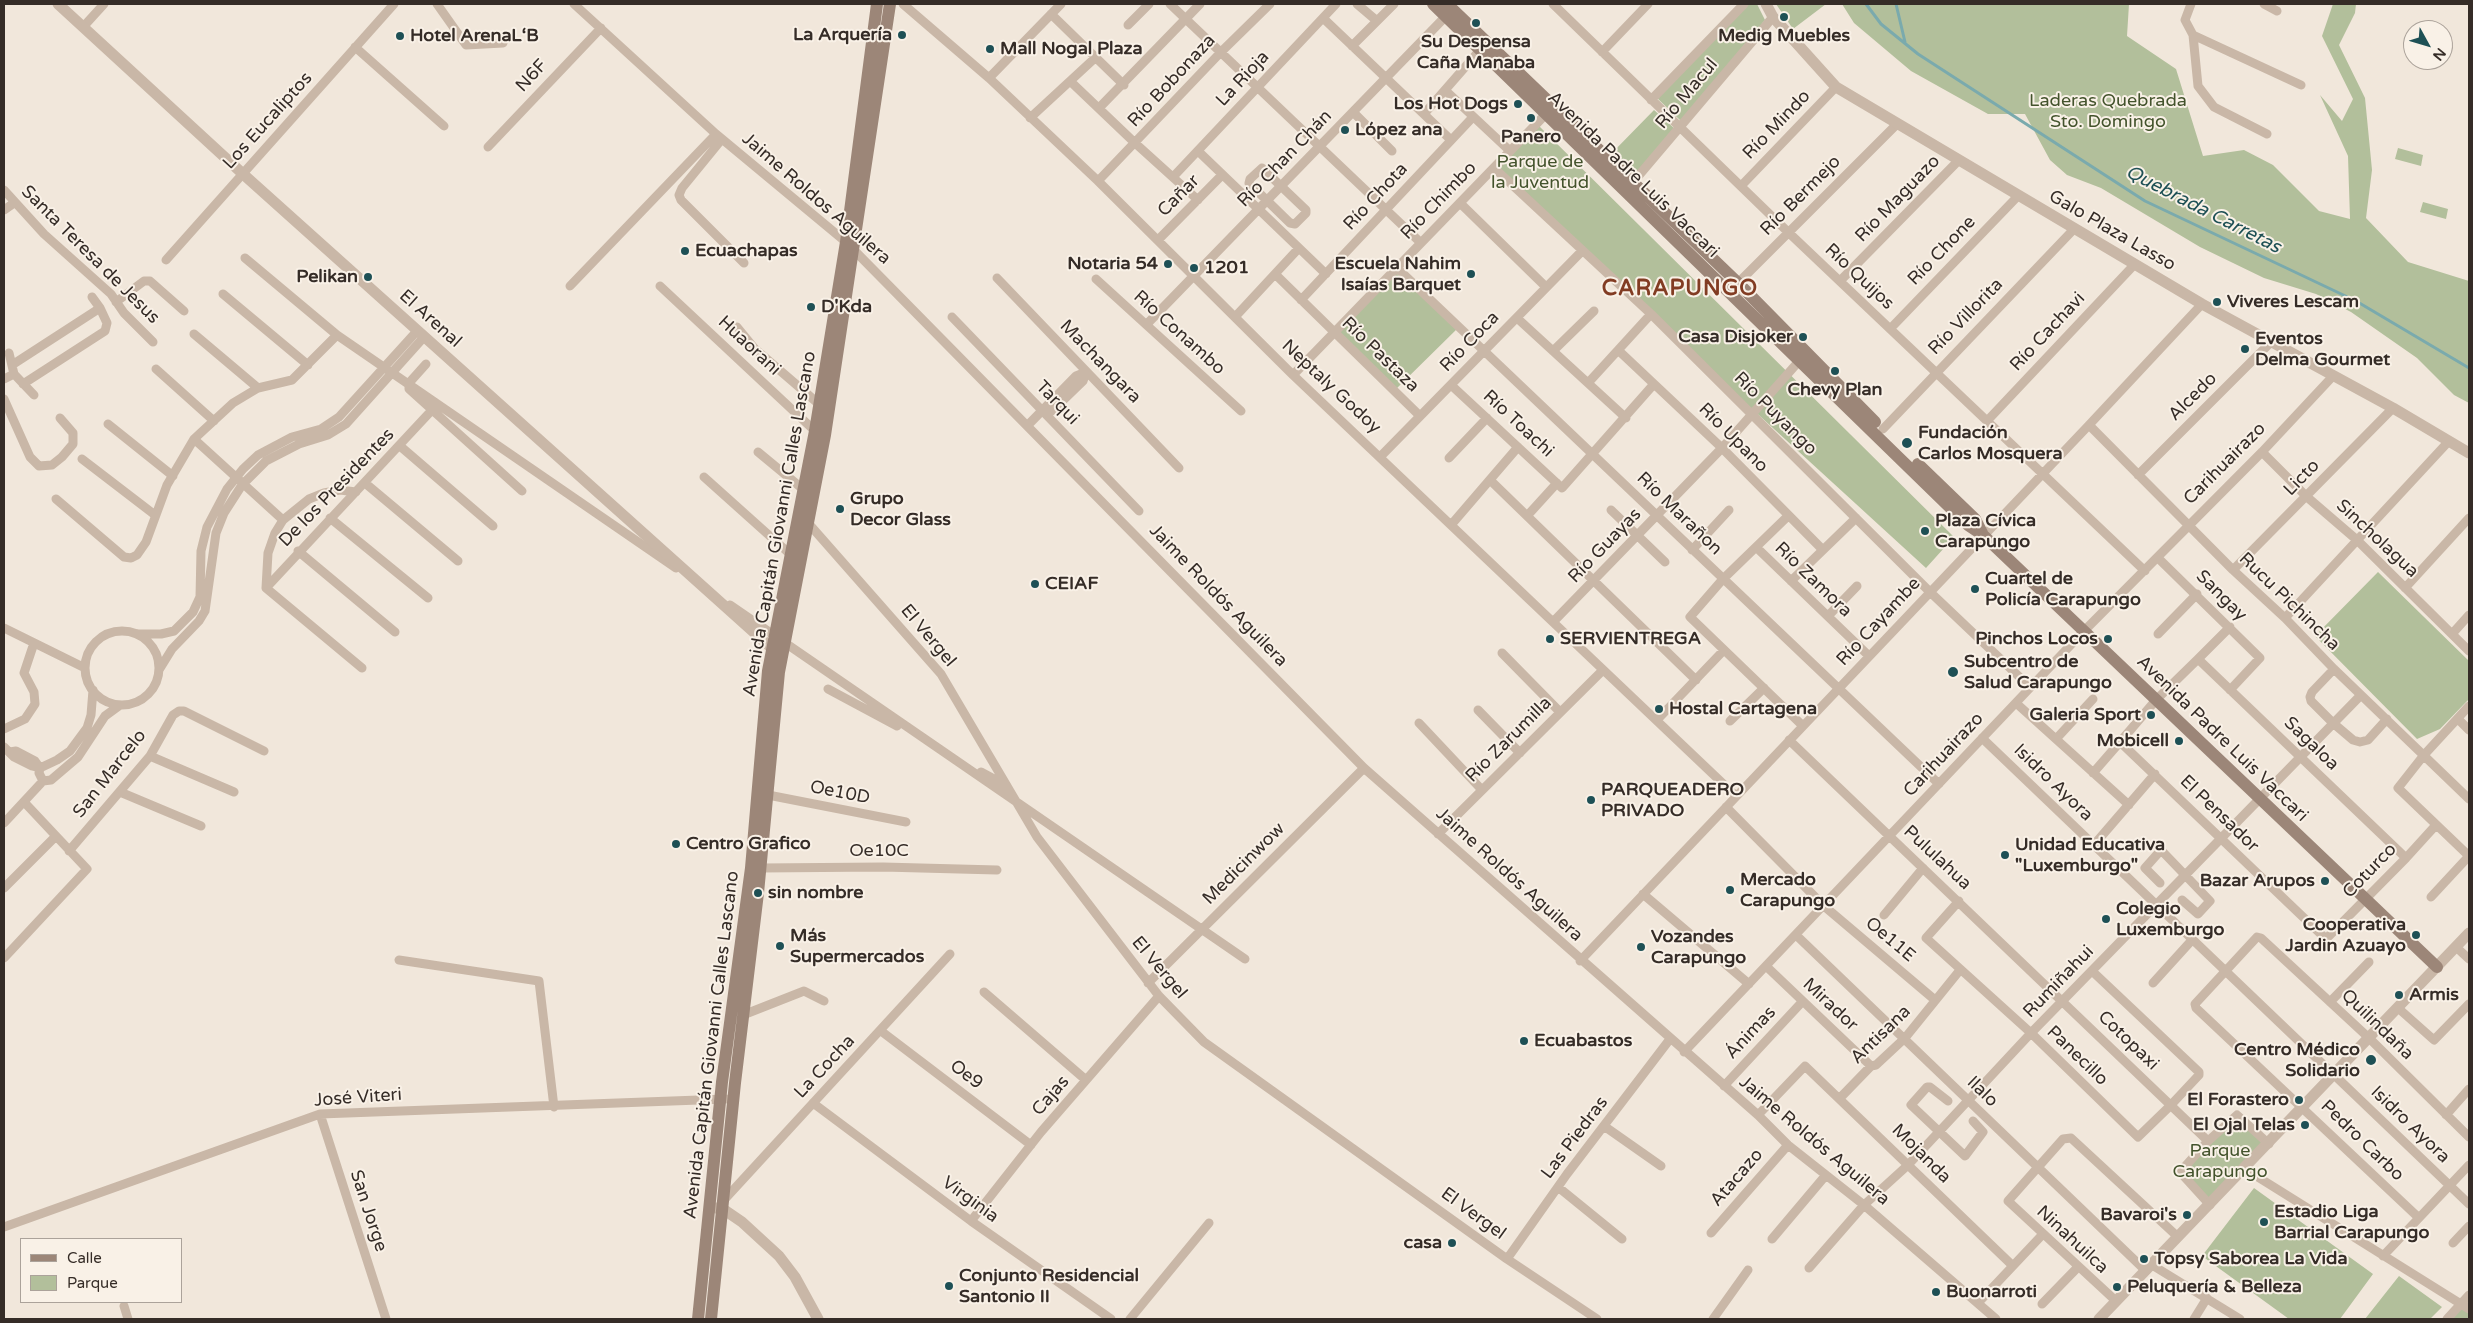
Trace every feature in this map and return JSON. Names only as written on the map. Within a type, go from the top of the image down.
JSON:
[{"type":"main road","name":"Avenida Capitán Giovanni Calles Lascano","points":[[711,1319],[723,1205],[727,1099],[776,652],[792,554],[850,246],[878,4]]},
{"type":"main road","name":"Avenida Capitán Giovanni Calles Lascano","points":[[696,1317],[709,1207],[743,1015],[761,868],[768,795],[776,652],[809,524],[850,246],[890,4]]},
{"type":"main road","name":"Avenida Padre Luis Vaccari","points":[[1433,4],[1446,10],[1883,429],[1975,519],[1983,535]]},
{"type":"main road","name":"Avenida Padre Luis Vaccari","points":[[1446,10],[1480,50],[1545,115],[1629,187]]},
{"type":"main road","name":"Avenida Padre Luis Vaccari","points":[[1734,287],[1800,360],[1968,524],[1983,535],[2084,631],[2152,704],[2259,799],[2437,967]]},
{"type":"street","name":"El Arenal","points":[[58,4],[242,174],[776,652]]},
{"type":"street","points":[[84,26],[104,4]]},
{"type":"street","name":"Los Eucaliptos","points":[[166,260],[394,4]]},
{"type":"street","points":[[437,4],[466,45],[503,43]]},
{"type":"street","name":"Jaime Roldos Aguilera","points":[[574,4],[719,136],[850,246],[1028,425]]},
{"type":"street","name":"Neptaly Godoy","points":[[903,4],[989,78],[1098,181],[1195,275],[1293,375],[1381,456],[1736,796]]},
{"type":"street","points":[[989,78],[1061,4]]},
{"type":"street","points":[[1128,25],[1149,4]]},
{"type":"street","points":[[1170,4],[1421,243]]},
{"type":"street","points":[[1099,108],[1200,4]]},
{"type":"street","name":"Río Bobonaza","points":[[1098,181],[1221,52],[1270,4]]},
{"type":"street","name":"La Rioja","points":[[1173,177],[1336,4]]},
{"type":"street","points":[[1357,4],[1377,21]]},
{"type":"street","points":[[1352,46],[1394,4]]},
{"type":"street","name":"Río Quijos","points":[[1554,4],[1788,232],[2145,571]]},
{"type":"street","points":[[1602,52],[1648,4]]},
{"type":"street","points":[[1651,100],[1744,4]]},
{"type":"street","name":"Galo Plaza Lasso","points":[[1766,4],[1773,17],[1836,87],[1896,125],[2134,265],[2393,408],[2469,453]]},
{"type":"street","points":[[2191,4],[2185,20],[2192,36],[2198,86],[2214,107],[2267,134]]},
{"type":"street","points":[[2264,4],[2277,11]]},
{"type":"street","name":"Río Chan Chán","points":[[1147,324],[1386,78],[1446,10]]},
{"type":"street","points":[[1051,14],[1124,84]]},
{"type":"street","name":"Río Macul","points":[[1629,187],[1773,17]]},
{"type":"street","points":[[1323,18],[1451,140]]},
{"type":"street","name":"N6F","points":[[488,147],[600,28]]},
{"type":"street","points":[[2192,36],[2301,85]]},
{"type":"street","points":[[355,47],[444,126]]},
{"type":"street","points":[[1424,114],[1480,50]]},
{"type":"street","points":[[1030,118],[1095,58]]},
{"type":"street","points":[[1070,80],[1135,144],[1198,200]]},
{"type":"street","name":"Río Mindo","points":[[1741,186],[1836,87]]},
{"type":"street","points":[[1446,91],[1510,151]]},
{"type":"street","points":[[1353,112],[1392,150]]},
{"type":"street","name":"Río Chimbo","points":[[1293,375],[1545,115]]},
{"type":"street","name":"Río Chota","points":[[1301,300],[1473,117]]},
{"type":"street","name":"Río Bermejo","points":[[1734,287],[1896,125]]},
{"type":"street","points":[[719,136],[679,195],[680,200],[744,262]]},
{"type":"street","points":[[570,286],[719,136]]},
{"type":"street","points":[[1198,151],[1326,274]]},
{"type":"street","name":"Río Maguazo","points":[[1840,281],[1958,161]]},
{"type":"street","name":"Río Puyango","points":[[1494,168],[1650,314],[1752,413],[1930,592],[2030,687]]},
{"type":"street","points":[[1260,169],[1265,169],[1282,185],[1303,207],[1306,213],[1293,224],[1249,183],[1250,179],[1260,169]]},
{"type":"street","name":"Cañar","points":[[1158,240],[1222,174]]},
{"type":"street","name":"Santa Teresa de Jesus","points":[[4,190],[44,234],[111,294],[124,314],[153,342]]},
{"type":"street","name":"Río Chone","points":[[1890,328],[2017,197]]},
{"type":"street","points":[[4,210],[14,203]]},
{"type":"street","points":[[1460,203],[1546,287]]},
{"type":"street","name":"Río Villorita","points":[[1883,429],[2074,229]]},
{"type":"street","points":[[1235,317],[1299,248]]},
{"type":"street","name":"Río Coca","points":[[1381,456],[1582,251]]},
{"type":"street","points":[[245,258],[337,335],[1245,959]]},
{"type":"street","name":"Río Cachavi","points":[[1987,421],[2134,265]]},
{"type":"street","name":"Río Marañon","points":[[1396,268],[1939,784]]},
{"type":"street","name":"Río Pastaza","points":[[1275,274],[1420,416]]},
{"type":"street","name":"Machangara","points":[[997,278],[1179,468]]},
{"type":"street","name":"Río Conambo","points":[[1096,279],[1241,411]]},
{"type":"street","points":[[116,302],[144,281],[150,281],[184,311]]},
{"type":"street","name":"Huaorani","points":[[660,286],[815,430]]},
{"type":"street","points":[[223,294],[308,365]]},
{"type":"street","points":[[23,384],[105,331],[107,323],[92,296]]},
{"type":"street","name":"Río Cayambe","points":[[1580,960],[2202,304]]},
{"type":"street","points":[[12,365],[100,308]]},
{"type":"street","points":[[1553,351],[1594,311]]},
{"type":"street","points":[[1588,383],[1650,314]]},
{"type":"street","name":"Tarqui","points":[[952,317],[1139,511]]},
{"type":"street","points":[[1517,318],[1626,418]]},
{"type":"street","points":[[737,327],[754,349],[820,405]]},
{"type":"street","points":[[194,334],[258,388]]},
{"type":"street","points":[[138,634],[151,644],[158,658],[159,670],[157,681],[151,691],[142,699],[132,703],[120,704],[109,702],[93,690],[87,680],[85,668],[87,656],[93,645],[102,637],[120,631],[138,634],[161,634],[174,631],[188,619],[200,597],[201,558],[207,527],[220,501],[239,482],[298,440],[328,435],[346,424],[421,334]]},
{"type":"street","points":[[56,500],[124,557],[131,558],[137,555],[146,542],[155,515],[173,476],[194,440],[233,403],[258,388],[292,380],[337,335]]},
{"type":"street","name":"Alcedo","points":[[2138,475],[2272,342]]},
{"type":"street","name":"Río Upano","points":[[1618,350],[1722,448],[1823,550]]},
{"type":"street","points":[[9,353],[14,374],[34,395]]},
{"type":"street","name":"Río Guayas","points":[[1553,622],[1722,448],[1800,360]]},
{"type":"street","points":[[426,364],[409,383],[409,389],[522,491]]},
{"type":"street","points":[[156,369],[214,421]]},
{"type":"street","points":[[1028,425],[1044,412],[1047,405],[1076,376],[1086,372]]},
{"type":"street","points":[[4,379],[14,374]]},
{"type":"street","name":"Carihuairazo","points":[[1684,1052],[1767,967],[2030,687],[2158,558],[2188,524],[2262,452],[2333,376]]},
{"type":"street","points":[[1527,516],[1592,455],[1654,384]]},
{"type":"street","name":"Río Toachi","points":[[1451,385],[1560,485]]},
{"type":"street","points":[[4,399],[7,410],[30,458],[39,466],[52,465],[62,458],[73,444],[73,433],[60,418]]},
{"type":"street","name":"Licto","points":[[2233,570],[2393,408]]},
{"type":"street","name":"De los Presidentes","points":[[266,588],[298,551],[365,483],[432,410]]},
{"type":"street","points":[[1449,458],[1487,418]]},
{"type":"street","points":[[108,424],[173,476]]},
{"type":"street","name":"Jaime Roldós Aguilera","points":[[1028,425],[1364,768],[1684,1052],[1758,1115],[1788,1145],[1864,1205],[1996,1319]]},
{"type":"street","name":"Rucu Pichincha","points":[[2089,425],[2233,570],[2285,618],[2334,669],[2469,799]]},
{"type":"street","points":[[194,440],[283,520]]},
{"type":"street","points":[[2285,618],[2449,441]]},
{"type":"street","points":[[400,446],[493,526]]},
{"type":"street","points":[[1451,525],[1518,447]]},
{"type":"street","points":[[758,452],[804,490]]},
{"type":"street","name":"Sincholagua","points":[[2262,452],[2307,497],[2357,540],[2469,651]]},
{"type":"street","points":[[82,459],[155,515]]},
{"type":"street","points":[[704,477],[792,554]]},
{"type":"street","points":[[1490,480],[1696,680]]},
{"type":"street","points":[[159,670],[172,649],[199,621],[205,611],[210,589],[211,560],[216,533],[239,482]]},
{"type":"street","points":[[365,483],[458,561]]},
{"type":"street","points":[[356,492],[340,490],[324,493],[309,499],[283,520],[275,533],[268,553],[266,588],[362,668]]},
{"type":"street","points":[[1611,510],[1665,562]]},
{"type":"street","points":[[1692,550],[1729,510]]},
{"type":"street","points":[[1788,516],[1724,579],[1690,617],[1803,726]]},
{"type":"street","points":[[330,518],[428,598]]},
{"type":"street","points":[[1791,581],[1856,518]]},
{"type":"street","points":[[2405,588],[2469,518]]},
{"type":"street","name":"El Vergel","points":[[809,524],[941,674],[1037,837],[1158,996],[1204,1042],[1507,1259],[1597,1319]]},
{"type":"street","name":"Río Zamora","points":[[1757,548],[1868,656]]},
{"type":"street","points":[[298,551],[395,632]]},
{"type":"street","points":[[201,558],[211,560]]},
{"type":"street","name":"Sangay","points":[[2158,558],[2197,594],[2260,658],[2230,690]]},
{"type":"street","points":[[1828,616],[1857,586]]},
{"type":"street","points":[[2158,634],[2197,594]]},
{"type":"street","points":[[2452,634],[2469,615]]},
{"type":"street","points":[[2093,773],[2152,704],[2230,627]]},
{"type":"street","points":[[4,628],[85,668]]},
{"type":"street","points":[[4,729],[25,719],[36,704],[34,692],[24,673],[34,643]]},
{"type":"street","points":[[1656,720],[1724,650]]},
{"type":"street","points":[[1502,653],[1560,712]]},
{"type":"street","name":"Sagaloa","points":[[2195,662],[2230,690],[2302,756],[2406,858]]},
{"type":"street","points":[[2334,669],[2312,692],[2311,702],[2333,724],[2353,740],[2360,742],[2368,740],[2387,719]]},
{"type":"street","name":"Río Zarumilla","points":[[1438,834],[1603,670]]},
{"type":"street","points":[[1730,721],[1764,688]]},
{"type":"street","points":[[828,689],[1007,786]]},
{"type":"street","points":[[7,749],[20,760],[40,768],[70,751],[87,728],[91,715],[93,690]]},
{"type":"street","name":"Rumiñahui","points":[[1809,1268],[1864,1205],[1908,1165],[2031,1033],[2361,695]]},
{"type":"street","points":[[2056,739],[2093,699]]},
{"type":"street","points":[[2016,703],[2129,805]]},
{"type":"street","points":[[4,823],[25,803],[43,781],[51,780],[78,757],[105,716],[120,704]]},
{"type":"street","points":[[2431,897],[2469,856],[2398,788],[2424,755],[2469,706]]},
{"type":"street","points":[[1478,710],[1520,753]]},
{"type":"street","name":"San Marcelo","points":[[69,851],[150,756],[174,715],[184,711],[264,752]]},
{"type":"street","points":[[2458,718],[2469,730]]},
{"type":"street","points":[[1419,723],[1482,790]]},
{"type":"street","name":"Isidro Ayora","points":[[1982,738],[2469,1204]]},
{"type":"street","name":"Pululahua","points":[[1789,740],[2063,1000]]},
{"type":"street","name":"El Pensador","points":[[2120,742],[2326,939]]},
{"type":"street","points":[[150,756],[234,792]]},
{"type":"street","points":[[40,768],[39,772],[43,781]]},
{"type":"street","name":"Medicinwow","points":[[1148,984],[1364,768]]},
{"type":"street","points":[[2094,846],[2155,774]]},
{"type":"street","points":[[120,792],[201,826]]},
{"type":"street","name":"Oe10D","points":[[768,795],[906,822]]},
{"type":"street","points":[[4,958],[87,869],[25,803]]},
{"type":"street","name":"Oe11E","points":[[1726,807],[1824,906],[1935,1000]]},
{"type":"street","name":"Coturco","points":[[2326,939],[2436,826]]},
{"type":"street","points":[[4,888],[55,837]]},
{"type":"street","points":[[2160,883],[2145,868],[2160,850],[2186,874],[2210,901],[2198,914],[2182,900]]},
{"type":"street","name":"Oe10C","points":[[761,868],[883,867],[997,870]]},
{"type":"street","points":[[1884,915],[1923,868]]},
{"type":"street","points":[[1643,894],[1749,984]]},
{"type":"street","name":"Panecillo","points":[[1959,901],[1926,938],[2031,1033],[2138,1137],[2170,1106]]},
{"type":"street","points":[[2099,1319],[2269,1144],[2469,933]]},
{"type":"street","name":"Ilalo","points":[[1796,935],[1905,1038],[1968,1101],[2149,1268],[2207,1298],[2240,1319]]},
{"type":"street","name":"Quilindaña","points":[[2225,971],[2257,937],[2261,938],[2369,1038],[2469,1137]]},
{"type":"street","points":[[2153,982],[2192,940]]},
{"type":"street","points":[[2456,947],[2469,960]]},
{"type":"street","name":"La Cocha","points":[[723,1205],[813,1103],[950,954]]},
{"type":"street","points":[[398,960],[539,981],[554,1107]]},
{"type":"street","points":[[2330,1002],[2369,962]]},
{"type":"street","name":"Mirador","points":[[1767,967],[1871,1066]]},
{"type":"street","name":"Antisana","points":[[1840,1098],[1871,1066],[1876,1065],[1905,1038],[1960,970]]},
{"type":"street","points":[[2092,971],[2199,1072],[2199,1075],[2170,1106]]},
{"type":"street","name":"Pedro Carbo","points":[[2225,971],[2195,1006],[2419,1218]]},
{"type":"street","points":[[743,1015],[804,991],[824,1001]]},
{"type":"street","points":[[984,992],[1086,1080]]},
{"type":"street","name":"Cajas","points":[[971,1221],[1031,1145],[1158,996]]},
{"type":"street","name":"Cotopaxi","points":[[2063,1000],[2208,1141]]},
{"type":"street","name":"Ánimas","points":[[1724,1086],[1802,1002]]},
{"type":"street","points":[[2398,1008],[2434,1040],[2467,1011]]},
{"type":"street","name":"Oe9","points":[[881,1031],[1031,1145]]},
{"type":"street","name":"Las Piedras","points":[[1507,1259],[1558,1187],[1670,1039]]},
{"type":"street","name":"Mojanda","points":[[1758,1115],[1805,1066],[2013,1266]]},
{"type":"street","points":[[1948,1101],[1930,1087],[1927,1087],[1911,1104],[1965,1156],[1983,1132],[1973,1120]]},
{"type":"street","points":[[2446,1115],[2469,1089]]},
{"type":"street","name":"José Viteri","points":[[5,1226],[320,1114],[554,1107],[727,1099]]},
{"type":"street","name":"Virginia","points":[[813,1103],[971,1221],[1110,1319]]},
{"type":"street","name":"San Jorge","points":[[320,1114],[386,1319]]},
{"type":"street","points":[[2210,1205],[2180,1172],[2208,1141],[2237,1115],[2269,1144]]},
{"type":"street","points":[[1604,1126],[1661,1166]]},
{"type":"street","points":[[2038,1166],[2067,1137],[2071,1138],[2178,1237]]},
{"type":"street","name":"Atacazo","points":[[1711,1232],[1788,1145]]},
{"type":"street","points":[[2383,1256],[2469,1165]]},
{"type":"street","name":"Ninahuilca","points":[[2038,1166],[2008,1201],[2116,1302]]},
{"type":"street","points":[[2245,1169],[2469,1309]]},
{"type":"street","points":[[1772,1239],[1826,1175]]},
{"type":"street","points":[[1558,1187],[1622,1239]]},
{"type":"street","points":[[709,1207],[723,1205],[778,1256],[795,1277],[818,1319]]},
{"type":"street","points":[[1130,1319],[1210,1223]]},
{"type":"street","points":[[2453,1243],[2469,1226]]},
{"type":"street","points":[[1978,1303],[2043,1234]]},
{"type":"street","points":[[2042,1304],[2078,1267]]},
{"type":"street","points":[[1713,1319],[1748,1270]]},
{"type":"street","points":[[2447,1319],[2469,1295]]},
{"type":"street","points":[[2194,1319],[2207,1298]]},
{"type":"street","points":[[124,1306],[128,1319]]},
{"type":"green space","points":[[1748,4],[1757,4],[1765,20],[1681,121],[1657,98]]},
{"type":"green space","points":[[1776,4],[1826,4],[1793,29]]},
{"type":"green space","name":"Laderas Quebrada Sto. Domingo","points":[[1842,4],[2129,4],[2127,36],[2176,69],[2203,156],[2244,150],[2273,165],[2319,211],[2350,219],[2348,156],[2320,95],[2342,121],[2353,99],[2322,36],[2333,4],[2356,4],[2355,13],[2339,45],[2365,98],[2372,170],[2366,218],[2408,262],[2469,281],[2469,403],[2454,395],[2417,358],[2351,312],[2316,294],[2264,278],[2200,247],[2101,188],[2067,175],[2050,160],[2025,114],[1988,114],[1911,71],[1854,23]]},
{"type":"green space","points":[[1654,110],[1675,129],[1633,176],[1610,155]]},
{"type":"green space","name":"Parque de la Juventud","points":[[1539,126],[1954,537],[1926,568],[1494,173]]},
{"type":"green space","points":[[2398,148],[2423,155],[2421,166],[2395,159]]},
{"type":"green space","points":[[2423,202],[2448,209],[2446,219],[2420,212]]},
{"type":"green space","points":[[1395,272],[1458,328],[1395,390],[1337,334]]},
{"type":"green space","points":[[2378,572],[2469,661],[2469,699],[2440,729],[2417,739],[2315,636]]},
{"type":"green space","name":"Parque Carapungo","points":[[2237,1117],[2264,1143],[2210,1200],[2182,1173]]},
{"type":"green space","name":"Estadio Liga Barrial Carapungo","points":[[2254,1188],[2373,1274],[2340,1319],[2289,1319],[2202,1256]]},
{"type":"green space","points":[[2399,1276],[2442,1307],[2430,1319],[2365,1319]]},
{"type":"green space","points":[[2461,1303],[2469,1309],[2469,1319],[2447,1319]]},
{"type":"waterway","name":"Quebrada Carretas","points":[[1866,4],[1881,24],[1918,54],[2145,201],[2356,301],[2469,368]]},
{"type":"waterway","points":[[1896,4],[1905,42]]},
{"type":"place","name":"Medig Muebles","points":[[1784,17]]},
{"type":"place","name":"Su Despensa Caña Manaba","points":[[1476,23]]},
{"type":"place","name":"La Arquería","points":[[902,35]]},
{"type":"place","name":"Hotel ArenaL‘B","points":[[400,36]]},
{"type":"place","name":"Mall Nogal Plaza","points":[[990,49]]},
{"type":"place","name":"Los Hot Dogs","points":[[1518,104]]},
{"type":"place","name":"Panero","points":[[1531,118]]},
{"type":"place","name":"López ana","points":[[1345,130]]},
{"type":"place","name":"Ecuachapas","points":[[685,251]]},
{"type":"place","name":"Notaria 54","points":[[1168,264]]},
{"type":"place","name":"1201","points":[[1194,268]]},
{"type":"place","name":"Escuela Nahim Isaías Barquet","points":[[1471,274]]},
{"type":"place","name":"Pelikan","points":[[368,277]]},
{"type":"place","name":"Viveres Lescam","points":[[2217,302]]},
{"type":"place","name":"D'Kda","points":[[811,307]]},
{"type":"place","name":"Casa Disjoker","points":[[1803,337]]},
{"type":"place","name":"Eventos Delma Gourmet","points":[[2245,349]]},
{"type":"place","name":"Chevy Plan","points":[[1835,371]]},
{"type":"place","name":"Fundación Carlos Mosquera","points":[[1907,443]]},
{"type":"place","name":"Grupo Decor Glass","points":[[840,509]]},
{"type":"place","name":"Plaza Cívica Carapungo","points":[[1925,531]]},
{"type":"place","name":"CEIAF","points":[[1035,584]]},
{"type":"place","name":"Cuartel de Policía Carapungo","points":[[1975,589]]},
{"type":"place","name":"SERVIENTREGA","points":[[1550,639]]},
{"type":"place","name":"Pinchos Locos","points":[[2108,639]]},
{"type":"place","name":"Subcentro de Salud Carapungo","points":[[1953,672]]},
{"type":"place","name":"Hostal Cartagena","points":[[1659,709]]},
{"type":"place","name":"Galeria Sport","points":[[2151,715]]},
{"type":"place","name":"Mobicell","points":[[2179,741]]},
{"type":"place","name":"PARQUEADERO PRIVADO","points":[[1591,800]]},
{"type":"place","name":"Centro Grafico","points":[[676,844]]},
{"type":"place","name":"Unidad Educativa \"Luxemburgo\"","points":[[2005,855]]},
{"type":"place","name":"Bazar Arupos","points":[[2325,881]]},
{"type":"place","name":"Mercado Carapungo","points":[[1730,890]]},
{"type":"place","name":"sin nombre","points":[[758,893]]},
{"type":"place","name":"Colegio Luxemburgo","points":[[2106,919]]},
{"type":"place","name":"Cooperativa Jardin Azuayo","points":[[2416,935]]},
{"type":"place","name":"Más Supermercados","points":[[780,946]]},
{"type":"place","name":"Vozandes Carapungo","points":[[1641,947]]},
{"type":"place","name":"Armis","points":[[2399,995]]},
{"type":"place","name":"Ecuabastos","points":[[1524,1041]]},
{"type":"place","name":"Centro Médico Solidario","points":[[2371,1060]]},
{"type":"place","name":"El Forastero","points":[[2299,1100]]},
{"type":"place","name":"El Ojal Telas","points":[[2305,1125]]},
{"type":"place","name":"Bavaroi's","points":[[2187,1215]]},
{"type":"place","name":"Estadio Liga Barrial Carapungo","points":[[2264,1222]]},
{"type":"place","name":"casa","points":[[1452,1243]]},
{"type":"place","name":"Topsy Saborea La Vida","points":[[2144,1259]]},
{"type":"place","name":"Conjunto Residencial Santonio II","points":[[949,1286]]},
{"type":"place","name":"Peluquería & Belleza","points":[[2117,1287]]},
{"type":"place","name":"Buonarroti","points":[[1936,1292]]},
{"type":"district","name":"CARAPUNGO","points":[[1680,289]]}]
